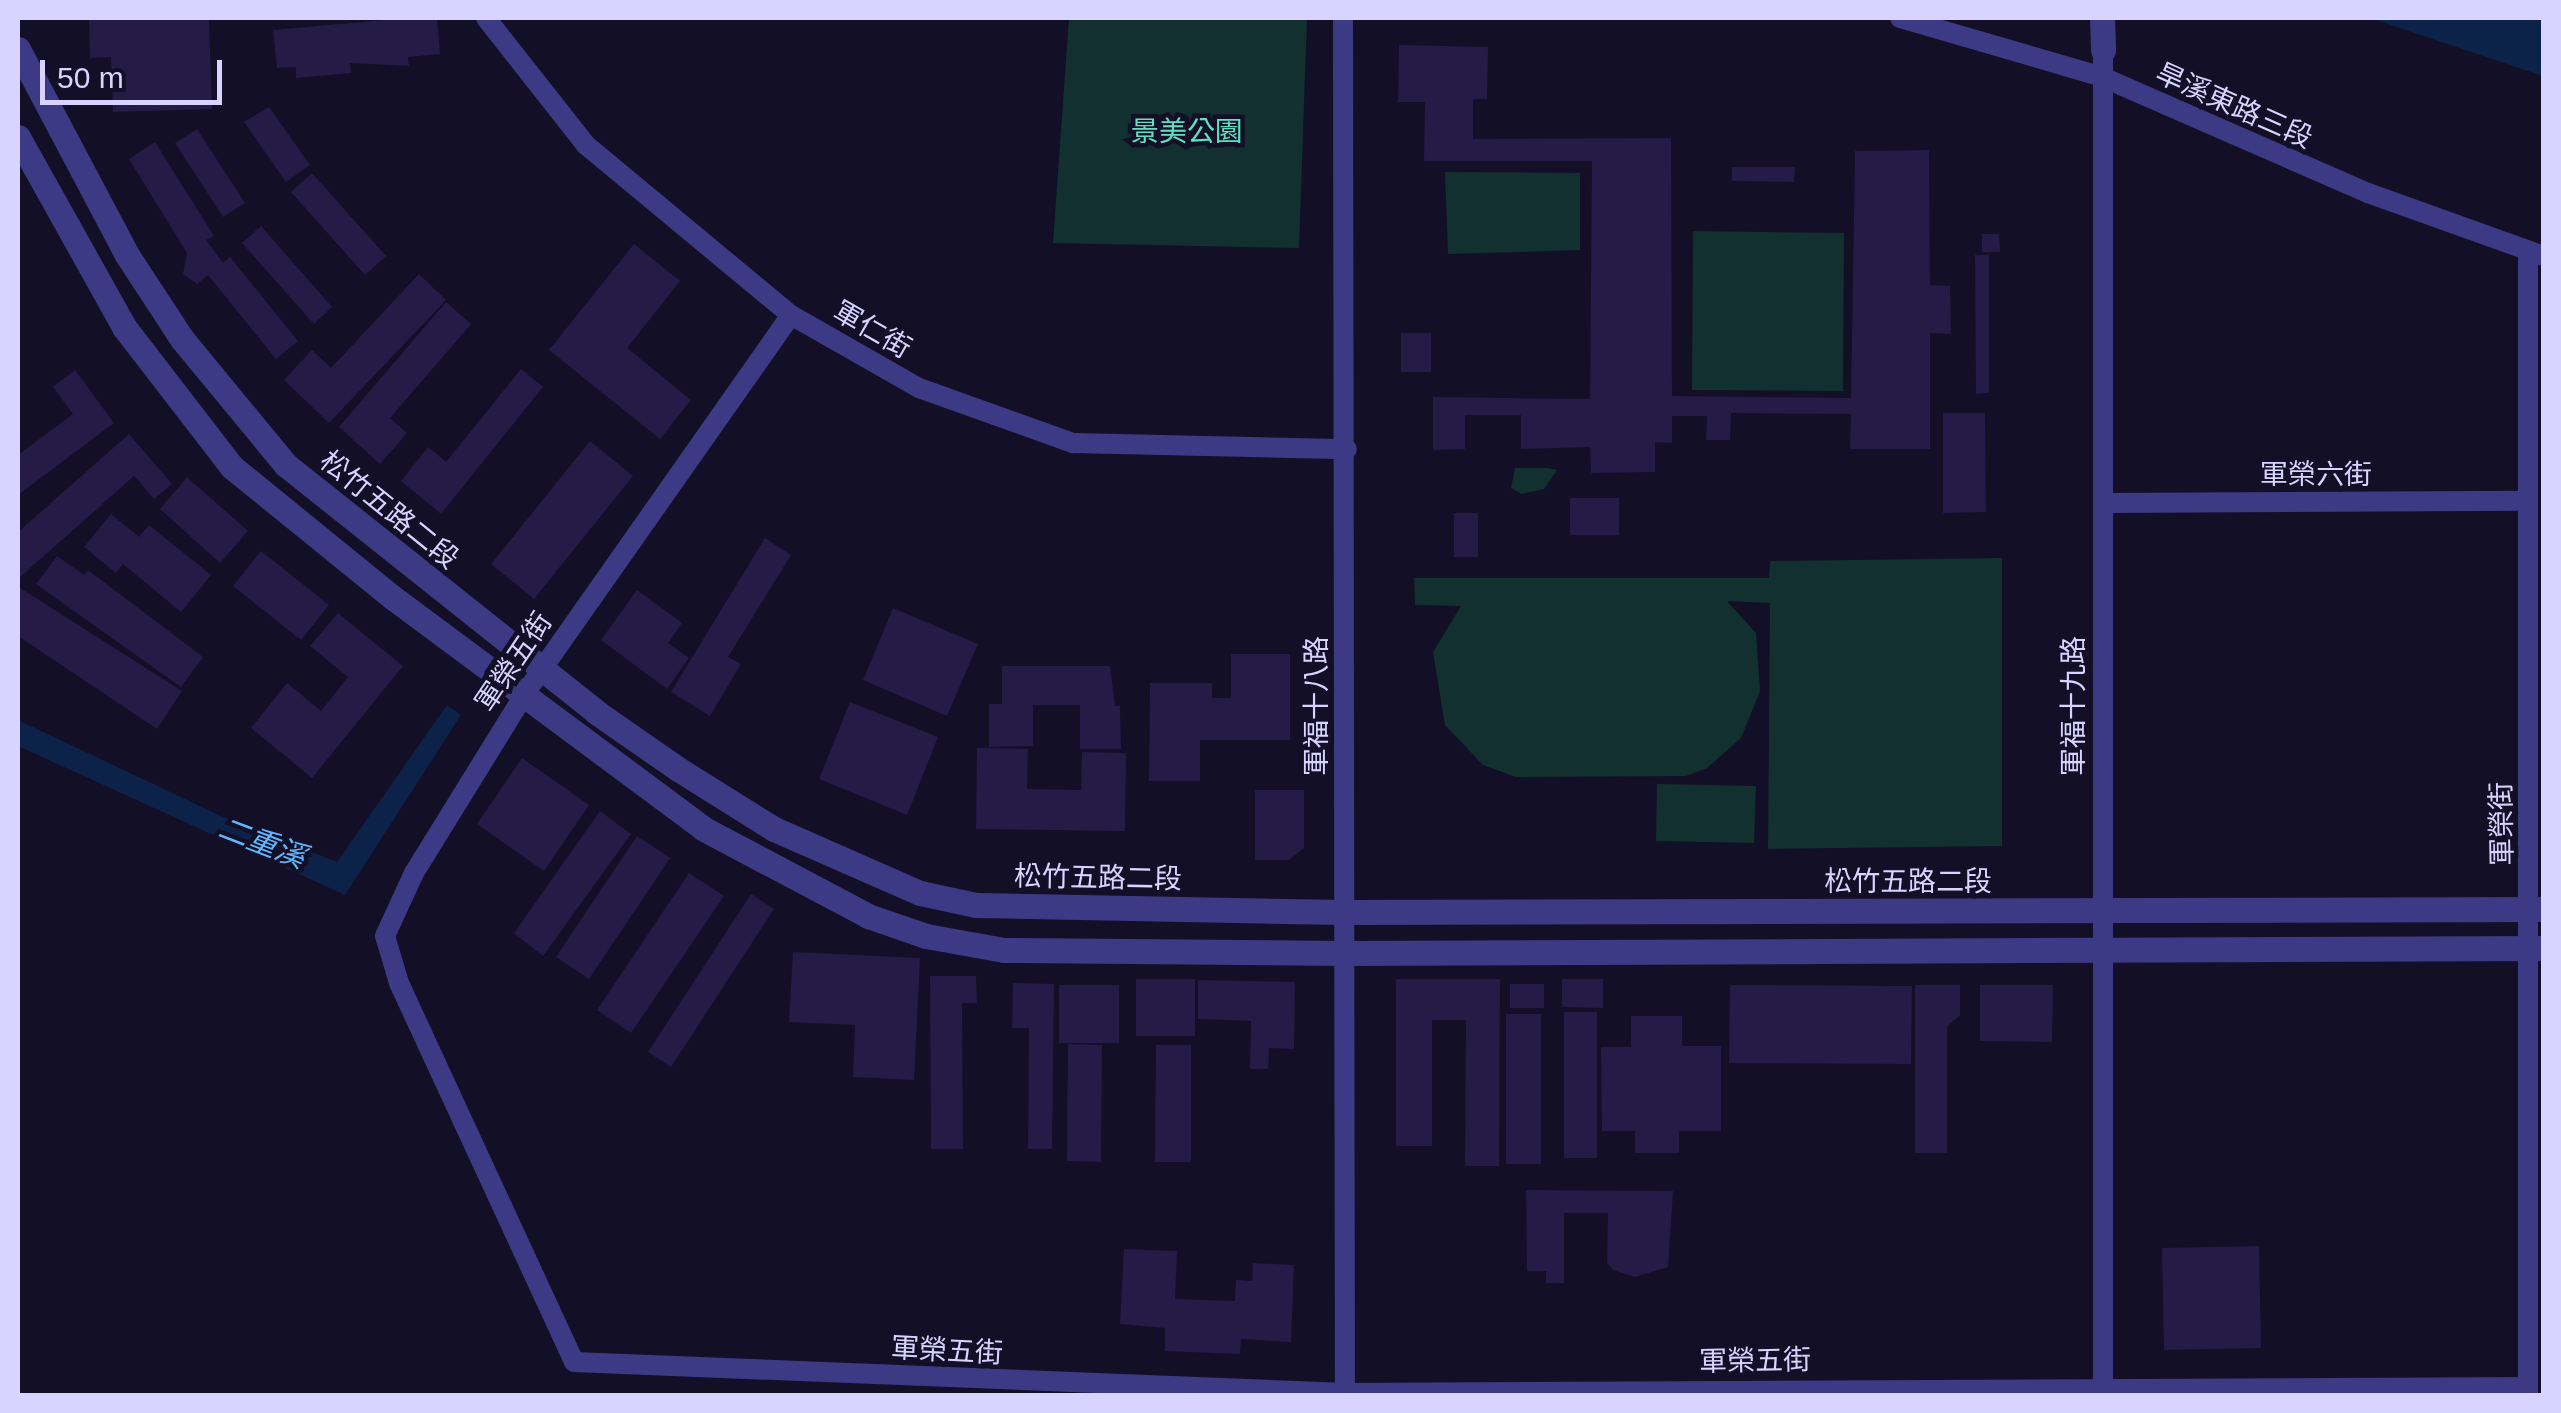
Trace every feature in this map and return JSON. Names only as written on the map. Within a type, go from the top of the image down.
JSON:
[{"type":"street","name":"軍仁街","points":[[486,18],[586,146],[791,315],[919,388],[1073,442],[1347,449]]},
{"type":"street","name":"軍福十八路","points":[[1344,18],[1345,1394]]},
{"type":"street","name":"旱溪東路三段","points":[[1900,18],[2102,63],[2316,172],[2536,254]]},
{"type":"street","name":"軍福十九路","points":[[2102,18],[2107,911],[2103,1390]]},
{"type":"street","name":"松竹五路二段","points":[[18,49],[126,255],[227,397],[286,466],[541,669],[774,829],[920,893],[976,905],[1344,912],[2537,909]]},
{"type":"street","points":[[18,137],[124,327],[232,466],[524,695],[704,830],[868,916],[926,936],[1004,950],[1344,953],[2537,948]]},
{"type":"street","name":"軍榮街","points":[[2528,1391],[2537,909],[2527,501],[2536,254]]},
{"type":"street","name":"軍榮五街","points":[[791,315],[541,669],[414,873],[384,936],[399,982],[574,1362],[1020,1389],[1345,1394],[2528,1391]]},
{"type":"street","name":"軍榮六街","points":[[2105,503],[2527,501]]},
{"type":"green space","name":"景美公園","points":[[1069,18],[1307,18],[1299,248],[1053,243]]},
{"type":"green space","points":[[1445,172],[1580,173],[1580,250],[1448,254]]},
{"type":"green space","points":[[1693,231],[1844,233],[1843,391],[1692,390]]},
{"type":"green space","points":[[1515,468],[1557,470],[1544,489],[1522,494],[1511,488]]},
{"type":"green space","points":[[2002,558],[2002,846],[1768,849],[1770,603],[1727,601],[1756,633],[1760,691],[1741,738],[1707,768],[1686,776],[1516,777],[1483,765],[1445,725],[1433,652],[1461,606],[1415,605],[1414,578],[1769,578],[1770,561]]},
{"type":"green space","points":[[1657,784],[1756,786],[1754,843],[1656,841]]},
{"type":"water","points":[[2370,18],[2543,18],[2543,76]]},
{"type":"water","name":"二重溪","points":[[447,705],[461,715],[345,895],[18,746],[18,720],[221,816],[337,862]]},
{"type":"building","points":[[209,18],[212,109],[113,112],[111,57],[90,58],[89,20]]},
{"type":"building","points":[[437,18],[440,54],[408,57],[409,66],[350,63],[351,73],[296,78],[296,67],[277,68],[273,30]]},
{"type":"building","points":[[1399,45],[1488,47],[1487,99],[1473,99],[1473,139],[1671,138],[1672,396],[1851,398],[1855,151],[1929,150],[1930,285],[1950,286],[1951,334],[1930,333],[1930,449],[1850,449],[1851,414],[1731,413],[1730,440],[1706,440],[1707,416],[1672,416],[1672,443],[1655,442],[1655,472],[1591,473],[1590,447],[1521,449],[1521,415],[1465,415],[1465,449],[1433,450],[1433,397],[1590,399],[1592,161],[1424,161],[1425,102],[1398,102]]},
{"type":"building","points":[[269,107],[310,165],[286,182],[244,122]]},
{"type":"building","points":[[197,129],[245,203],[223,217],[175,143]]},
{"type":"building","points":[[155,142],[214,236],[206,240],[223,263],[230,257],[298,341],[276,359],[208,275],[197,284],[183,274],[187,253],[129,159]]},
{"type":"building","points":[[1732,167],[1795,167],[1794,182],[1732,181]]},
{"type":"building","points":[[312,173],[386,256],[365,275],[291,192]]},
{"type":"building","points":[[261,226],[332,307],[314,324],[242,243]]},
{"type":"building","points":[[1982,234],[1999,234],[2000,252],[1982,252]]},
{"type":"building","points":[[634,244],[680,281],[627,348],[691,400],[660,439],[549,350]]},
{"type":"building","points":[[1975,255],[1989,255],[1989,393],[1976,394]]},
{"type":"building","points":[[419,274],[446,300],[329,423],[284,380],[312,350],[331,368]]},
{"type":"building","points":[[446,302],[471,324],[390,418],[407,433],[380,464],[339,427]]},
{"type":"building","points":[[1401,333],[1431,333],[1431,372],[1401,372]]},
{"type":"building","points":[[521,369],[543,387],[441,514],[401,481],[428,447],[446,462]]},
{"type":"building","points":[[75,370],[114,423],[18,495],[18,455],[73,414],[53,387]]},
{"type":"building","points":[[1943,413],[1985,413],[1986,512],[1943,513]]},
{"type":"building","points":[[129,434],[172,484],[154,499],[134,476],[18,579],[18,532]]},
{"type":"building","points":[[590,441],[633,476],[534,599],[491,564]]},
{"type":"building","points":[[187,477],[248,531],[220,563],[160,509]]},
{"type":"building","points":[[1570,498],[1619,498],[1619,535],[1570,535]]},
{"type":"building","points":[[1454,513],[1478,513],[1478,557],[1454,557]]},
{"type":"building","points":[[111,514],[139,537],[149,525],[211,575],[181,612],[123,564],[116,573],[84,547]]},
{"type":"building","points":[[765,538],[791,555],[728,657],[741,664],[710,716],[671,692]]},
{"type":"building","points":[[261,551],[329,605],[301,640],[233,586]]},
{"type":"building","points":[[57,556],[84,575],[88,570],[203,657],[181,687],[36,584]]},
{"type":"building","points":[[20,588],[182,691],[157,729],[18,636]]},
{"type":"building","points":[[637,590],[682,623],[668,643],[689,658],[667,689],[601,640]]},
{"type":"building","points":[[893,608],[978,644],[947,716],[863,680]]},
{"type":"building","points":[[338,613],[403,666],[312,778],[251,728],[287,683],[321,711],[348,677],[310,646]]},
{"type":"building","points":[[1231,654],[1290,654],[1290,740],[1200,740],[1200,781],[1149,781],[1150,683],[1212,683],[1212,698],[1231,698]]},
{"type":"building","points":[[1002,666],[1110,666],[1115,706],[1120,706],[1121,749],[1080,749],[1080,705],[1033,705],[1033,746],[989,747],[989,704],[1002,704]]},
{"type":"building","points":[[850,702],[938,737],[907,815],[819,779]]},
{"type":"building","points":[[977,748],[1028,749],[1027,789],[1081,790],[1082,752],[1126,753],[1125,831],[976,829]]},
{"type":"building","points":[[522,758],[589,805],[544,871],[477,824]]},
{"type":"building","points":[[1255,790],[1304,790],[1304,848],[1289,860],[1255,860]]},
{"type":"building","points":[[600,811],[631,834],[543,956],[514,933]]},
{"type":"building","points":[[637,836],[670,858],[589,979],[556,957]]},
{"type":"building","points":[[689,873],[724,896],[631,1033],[597,1010]]},
{"type":"building","points":[[751,894],[774,909],[671,1067],[648,1052]]},
{"type":"building","points":[[793,952],[920,958],[914,1080],[853,1077],[855,1025],[789,1022]]},
{"type":"building","points":[[930,976],[976,976],[977,1003],[962,1003],[963,1149],[931,1149]]},
{"type":"building","points":[[1136,979],[1195,979],[1195,1036],[1136,1036]]},
{"type":"building","points":[[1396,979],[1500,979],[1499,1166],[1465,1166],[1466,1020],[1432,1020],[1432,1146],[1396,1146]]},
{"type":"building","points":[[1562,979],[1603,979],[1603,1008],[1562,1007]]},
{"type":"building","points":[[1198,980],[1295,982],[1294,1049],[1269,1048],[1268,1069],[1250,1069],[1251,1021],[1198,1019]]},
{"type":"building","points":[[1013,983],[1054,984],[1052,1149],[1028,1149],[1029,1028],[1012,1028]]},
{"type":"building","points":[[1510,984],[1544,984],[1544,1008],[1510,1008]]},
{"type":"building","points":[[1059,985],[1119,985],[1119,1043],[1059,1043]]},
{"type":"building","points":[[1730,985],[1912,986],[1911,1064],[1729,1063]]},
{"type":"building","points":[[1915,985],[1960,985],[1960,1015],[1947,1027],[1947,1153],[1915,1153]]},
{"type":"building","points":[[1980,985],[2053,985],[2052,1042],[1980,1041]]},
{"type":"building","points":[[1564,1012],[1597,1012],[1597,1158],[1564,1158]]},
{"type":"building","points":[[1506,1014],[1541,1014],[1541,1164],[1506,1164]]},
{"type":"building","points":[[1631,1016],[1682,1016],[1682,1046],[1721,1046],[1721,1131],[1679,1131],[1679,1153],[1635,1153],[1635,1131],[1602,1131],[1601,1047],[1631,1047]]},
{"type":"building","points":[[1068,1044],[1102,1045],[1101,1162],[1067,1161]]},
{"type":"building","points":[[1156,1045],[1191,1045],[1191,1162],[1155,1162]]},
{"type":"building","points":[[1526,1190],[1673,1191],[1668,1267],[1635,1277],[1613,1270],[1607,1263],[1608,1213],[1564,1213],[1564,1283],[1546,1283],[1546,1271],[1527,1271]]},
{"type":"building","points":[[2259,1246],[2261,1348],[2164,1350],[2162,1248]]},
{"type":"building","points":[[1124,1249],[1177,1251],[1175,1299],[1235,1301],[1236,1280],[1252,1281],[1253,1263],[1294,1265],[1291,1342],[1241,1339],[1240,1354],[1165,1351],[1165,1328],[1120,1324]]}]
